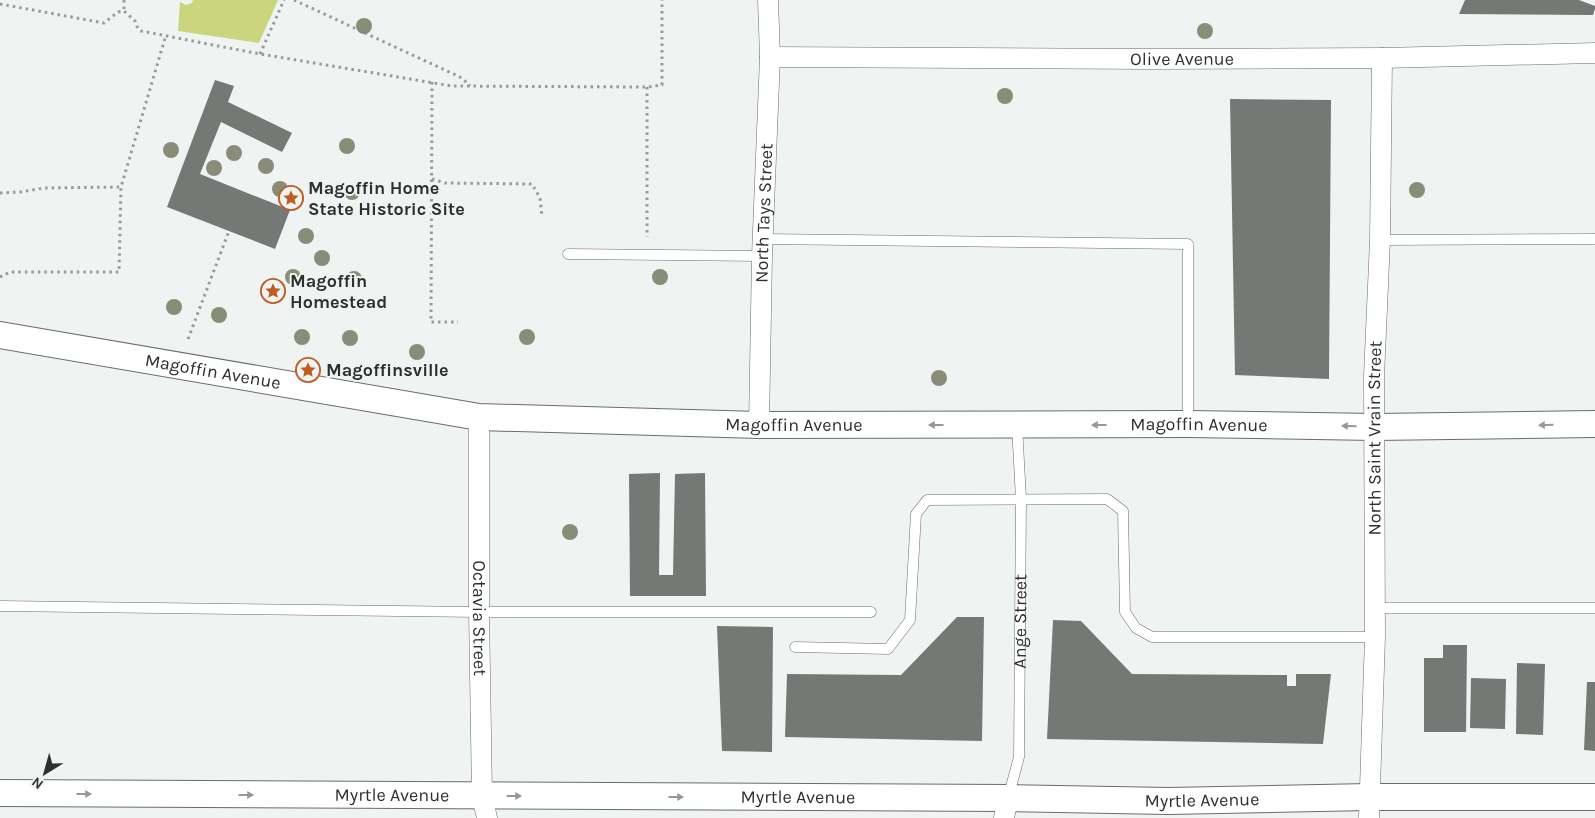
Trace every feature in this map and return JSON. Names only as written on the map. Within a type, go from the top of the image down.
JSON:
[{"type":"street","name":"North Tays Street","points":[[760,425],[762,248],[770,57],[768,0]]},
{"type":"street","name":"Olive Avenue","points":[[770,57],[1382,58],[1595,53]]},
{"type":"street","name":"North Saint Vrain Street","points":[[1369,808],[1375,637],[1374,376],[1380,240],[1382,58]]},
{"type":"street","name":"Magoffin Avenue","points":[[0,336],[479,417],[760,425],[1188,424],[1375,427],[1595,424]]},
{"type":"street","name":"Octavia Street","points":[[479,417],[479,612],[485,807]]},
{"type":"street","name":"Myrtle Avenue","points":[[0,793],[485,807],[1006,808],[1168,805],[1369,808],[1595,797]]},
{"type":"lane","points":[[1380,240],[1595,239]]},
{"type":"lane","points":[[568,254],[762,248],[1188,244],[1188,424]]},
{"type":"lane","name":"Ange Street","points":[[1006,808],[1019,757],[1021,499],[1017,425]]},
{"type":"lane","points":[[795,647],[888,649],[910,620],[916,514],[927,500],[1107,499],[1123,510],[1125,612],[1136,628],[1152,637],[1375,637]]},
{"type":"lane","points":[[0,606],[479,612],[871,612]]},
{"type":"lane","points":[[1375,608],[1595,608]]},
{"type":"path","points":[[124,0],[124,11]]},
{"type":"path","points":[[260,54],[284,0]]},
{"type":"path","points":[[294,0],[462,78],[471,87]]},
{"type":"path","points":[[0,4],[104,23],[118,12],[124,11],[136,21],[138,29],[260,54],[452,86],[647,87],[662,85],[662,0]]},
{"type":"path","points":[[0,277],[10,272],[119,272],[120,187],[166,35]]},
{"type":"path","points":[[432,82],[431,322],[458,322]]},
{"type":"path","points":[[647,87],[647,237]]},
{"type":"path","points":[[432,179],[444,184],[532,184],[540,198],[542,216]]},
{"type":"path","points":[[0,193],[44,188],[120,187]]},
{"type":"path","points":[[188,339],[229,231]]},
{"type":"path","points":[[179,338],[195,341]]},
{"type":"green space","points":[[193,0],[278,0],[259,43],[178,31],[180,2],[186,5],[192,3]]},
{"type":"building","points":[[1465,0],[1579,0],[1595,6],[1595,9],[1593,15],[1459,14]]},
{"type":"building","points":[[215,80],[234,86],[228,102],[292,133],[282,152],[221,122],[200,174],[290,210],[275,249],[167,207]]},
{"type":"building","points":[[1230,99],[1331,100],[1329,379],[1235,375]]},
{"type":"building","points":[[660,473],[659,575],[673,575],[675,474],[705,473],[706,596],[630,596],[629,474]]},
{"type":"building","points":[[957,617],[984,617],[982,741],[785,737],[787,674],[901,675]]},
{"type":"building","points":[[1053,620],[1081,621],[1132,674],[1287,675],[1287,686],[1296,686],[1296,674],[1331,674],[1323,744],[1047,739]]},
{"type":"building","points":[[717,626],[773,627],[772,752],[722,751]]},
{"type":"building","points":[[1443,645],[1467,645],[1466,732],[1424,732],[1424,658],[1443,658]]},
{"type":"building","points":[[1517,663],[1545,664],[1543,735],[1516,734]]},
{"type":"building","points":[[1471,678],[1506,679],[1505,729],[1470,728]]},
{"type":"building","points":[[1587,682],[1595,682],[1595,751],[1584,750]]},
{"type":"place","name":"Magoffin Home State Historic Site","points":[[291,198]]},
{"type":"place","name":"Magoffin Homestead","points":[[273,291]]},
{"type":"place","name":"Magoffinsville","points":[[308,370]]}]
